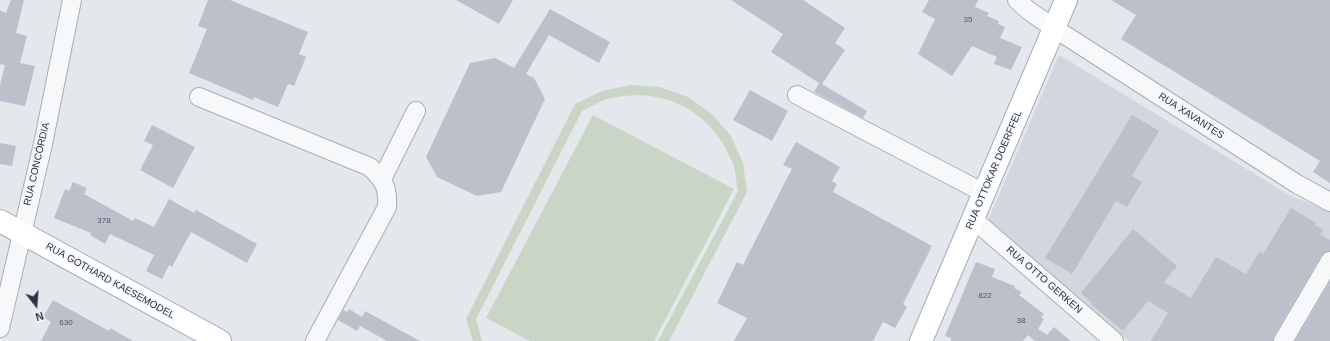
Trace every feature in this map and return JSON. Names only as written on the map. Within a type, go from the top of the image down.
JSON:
[{"type":"main road","name":"RUA OTTOKAR DOERFFEL","points":[[921,341],[1066,0]]},
{"type":"main road","name":"RUA GOTHARD KAESEMODEL","points":[[0,221],[220,341]]},
{"type":"street","name":"RUA CONCÓRDIA","points":[[0,328],[43,144],[72,0]]},
{"type":"street","name":"RUA XAVANTES","points":[[1017,0],[1029,11],[1054,28],[1297,184],[1330,202]]},
{"type":"street","points":[[797,95],[984,193]]},
{"type":"street","points":[[199,96],[370,167],[382,179],[388,192],[387,208],[315,341]]},
{"type":"street","points":[[382,179],[416,111]]},
{"type":"street","name":"RUA OTTO GERKEN","points":[[973,219],[1114,341]]},
{"type":"street","points":[[1283,341],[1330,261]]},
{"type":"shaded area","points":[[1059,55],[1291,196],[1330,212],[1330,341],[1129,341],[992,231],[989,218]]},
{"type":"green space","points":[[631,85],[660,87],[688,97],[712,114],[731,136],[743,163],[747,192],[669,341],[658,341],[738,191],[733,164],[724,145],[712,129],[699,116],[683,106],[666,99],[647,96],[628,96],[607,99],[582,111],[476,319],[482,341],[473,341],[466,319],[575,104],[602,91]]},
{"type":"green space","points":[[593,115],[734,189],[654,341],[530,341],[486,318]]},
{"type":"building","points":[[11,0],[24,0],[16,33],[27,36],[20,63],[35,66],[25,106],[0,101],[0,85],[5,65],[0,64],[0,10],[6,13]]},
{"type":"building","points":[[208,0],[230,0],[308,32],[299,54],[306,57],[294,86],[288,84],[278,107],[254,97],[253,100],[189,73],[207,29],[198,26]]},
{"type":"building","points":[[456,0],[513,0],[499,24]]},
{"type":"building","points":[[731,0],[803,0],[845,28],[835,43],[845,50],[822,84],[867,111],[863,118],[814,92],[819,83],[771,52],[783,34]]},
{"type":"building","points":[[929,0],[978,0],[975,7],[989,13],[987,16],[999,21],[998,24],[1005,27],[1000,38],[1022,47],[1011,70],[994,64],[997,57],[972,46],[952,76],[918,54],[935,19],[922,12]]},
{"type":"building","points":[[1111,0],[1330,0],[1330,183],[1313,172],[1320,161],[1121,39],[1136,15]]},
{"type":"building","points":[[550,9],[610,42],[599,63],[549,35],[526,74],[534,78],[545,99],[501,192],[477,196],[437,177],[426,157],[470,63],[495,58],[514,68]]},
{"type":"building","points":[[750,90],[788,111],[772,141],[733,120]]},
{"type":"building","points":[[1132,115],[1159,131],[1132,176],[1142,182],[1127,207],[1116,201],[1072,274],[1045,258]]},
{"type":"building","points":[[152,125],[195,147],[173,188],[140,170],[153,145],[144,141]]},
{"type":"building","points":[[796,142],[840,167],[832,181],[837,184],[833,192],[932,246],[903,304],[907,307],[895,328],[883,322],[873,341],[734,341],[747,318],[717,303],[737,262],[743,265],[792,169],[783,165]]},
{"type":"building","points":[[0,143],[16,146],[12,166],[0,164]]},
{"type":"building","points":[[73,182],[87,188],[84,194],[133,221],[135,218],[154,227],[169,199],[194,213],[196,210],[257,244],[247,263],[191,232],[172,267],[169,265],[162,279],[146,271],[154,255],[110,234],[105,244],[90,235],[91,233],[54,218],[65,189],[69,191]]},
{"type":"building","points":[[1291,208],[1316,223],[1315,225],[1323,230],[1320,234],[1330,240],[1330,251],[1321,256],[1274,336],[1273,341],[1151,341],[1168,313],[1148,301],[1123,331],[1091,304],[1092,303],[1081,293],[1133,229],[1177,266],[1164,282],[1191,298],[1216,257],[1246,274],[1260,251],[1263,254]]},
{"type":"building","points":[[976,262],[995,269],[992,277],[1015,286],[1014,288],[1022,292],[1019,295],[1044,314],[1041,317],[1044,319],[1038,329],[1047,335],[1054,327],[1071,341],[1035,341],[1028,335],[1023,341],[951,341],[951,338],[945,336]]},
{"type":"building","points":[[1330,282],[1330,341],[1295,341]]},
{"type":"building","points":[[53,300],[109,331],[110,328],[133,341],[41,341],[51,322],[43,317]]},
{"type":"building","points":[[349,309],[362,317],[365,311],[420,341],[387,341],[360,326],[357,331],[338,320],[343,310],[347,312]]}]
